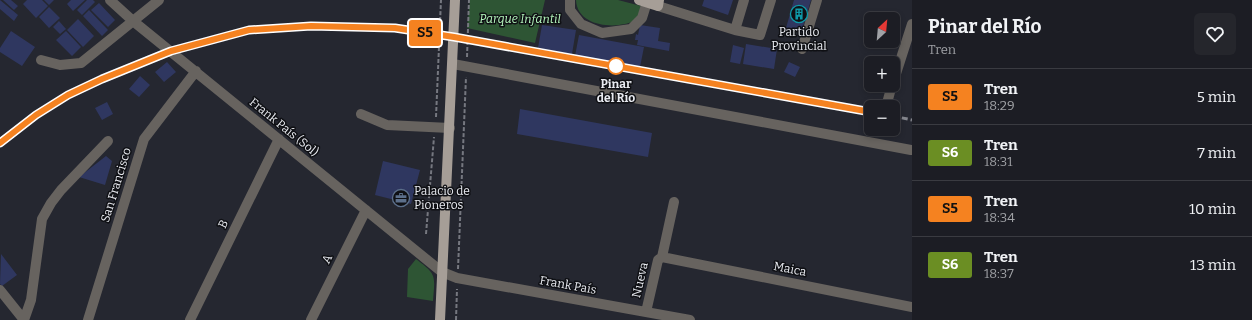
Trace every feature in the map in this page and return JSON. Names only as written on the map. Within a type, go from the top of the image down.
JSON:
[{"type":"main road","points":[[440,320],[455,0]]},
{"type":"main road","points":[[643,1],[658,3]]},
{"type":"street","name":"Frank País (Sol)","points":[[110,0],[442,272]]},
{"type":"street","points":[[41,60],[60,65],[81,63],[159,0]]},
{"type":"street","points":[[570,0],[570,10],[581,24],[602,33],[631,29],[642,18],[643,1]]},
{"type":"street","points":[[735,30],[744,0]]},
{"type":"street","points":[[658,3],[735,30],[760,35],[771,0]]},
{"type":"street","points":[[802,49],[817,0]]},
{"type":"street","points":[[900,62],[912,24]]},
{"type":"street","points":[[453,64],[911,150]]},
{"type":"street","name":"San Francisco","points":[[88,320],[144,139],[196,71]]},
{"type":"street","points":[[361,114],[388,125],[450,128]]},
{"type":"street","name":"B","points":[[190,320],[279,139]]},
{"type":"street","points":[[24,320],[30,300],[42,219],[51,203],[61,190],[108,141]]},
{"type":"street","name":"Nueva","points":[[640,314],[658,260],[662,257],[674,202]]},
{"type":"street","name":"A","points":[[311,320],[366,210]]},
{"type":"street","name":"Maica","points":[[662,257],[912,307]]},
{"type":"street","name":"Frank País","points":[[442,272],[458,278],[640,314],[690,320]]},
{"type":"street","points":[[0,290],[24,320]]},
{"type":"path","points":[[456,320],[470,0]]},
{"type":"green space","name":"Parque Infantil","points":[[470,0],[545,0],[535,43],[467,28]]},
{"type":"green space","points":[[576,0],[618,0],[641,6],[638,17],[635,20],[619,25],[605,25],[592,22],[586,18],[577,7]]},
{"type":"green space","points":[[416,259],[431,272],[433,276],[433,301],[407,297],[408,269]]},
{"type":"building","points":[[0,0],[18,15],[14,21],[0,9]]},
{"type":"building","points":[[3,0],[11,0],[18,6],[14,10]]},
{"type":"building","points":[[27,0],[42,0],[48,6],[36,18],[23,4]]},
{"type":"building","points":[[44,0],[54,0],[49,5]]},
{"type":"building","points":[[71,0],[85,0],[73,11],[67,4]]},
{"type":"building","points":[[87,0],[93,0],[95,2],[82,15],[77,10]]},
{"type":"building","points":[[704,0],[733,0],[728,15],[702,6]]},
{"type":"building","name":"Partido Provincial","points":[[794,0],[811,0],[801,33],[786,28]]},
{"type":"building","points":[[99,3],[115,20],[108,27],[91,10]]},
{"type":"building","points":[[49,7],[60,18],[49,28],[39,17]]},
{"type":"building","points":[[89,10],[108,30],[102,36],[83,16]]},
{"type":"building","points":[[78,19],[94,36],[83,47],[67,30]]},
{"type":"building","points":[[59,21],[66,29],[60,34],[53,27]]},
{"type":"building","points":[[542,25],[576,30],[572,54],[538,48]]},
{"type":"building","points":[[640,25],[660,28],[658,41],[670,43],[669,51],[637,45],[638,40],[635,40],[636,34],[638,35]]},
{"type":"building","points":[[11,31],[35,47],[22,66],[0,52],[0,48]]},
{"type":"building","points":[[66,31],[81,47],[72,56],[56,40]]},
{"type":"building","points":[[579,35],[644,47],[640,67],[575,56]]},
{"type":"building","points":[[746,44],[777,49],[774,69],[743,64]]},
{"type":"building","points":[[733,45],[744,48],[740,64],[730,62]]},
{"type":"building","points":[[167,62],[176,72],[164,82],[155,72]]},
{"type":"building","points":[[789,62],[800,67],[795,77],[784,72]]},
{"type":"building","points":[[140,76],[150,85],[139,97],[129,89]]},
{"type":"building","points":[[107,102],[113,114],[102,120],[95,108]]},
{"type":"building","points":[[520,109],[652,133],[648,157],[517,134]]},
{"type":"building","points":[[106,156],[112,161],[105,185],[79,177]]},
{"type":"building","points":[[383,161],[420,170],[411,204],[375,195]]},
{"type":"building","points":[[1,254],[17,275],[2,286],[0,284]]},
{"type":"railway","points":[[0,143],[35,115],[68,95],[102,79],[171,51],[249,30],[311,26],[395,28],[454,37],[864,111]]},
{"type":"railway","points":[[900,117],[912,120]]},
{"type":"train","name":"S5","points":[[0,143],[36,115],[68,95],[102,79],[171,51],[249,30],[311,26],[395,28],[454,37],[864,111]]},
{"type":"place","name":"Partido Provincial","points":[[799,14]]},
{"type":"place","name":"Pinar del Río","points":[[616,66]]},
{"type":"place","name":"Palacio de Pioneros","points":[[401,198]]}]
